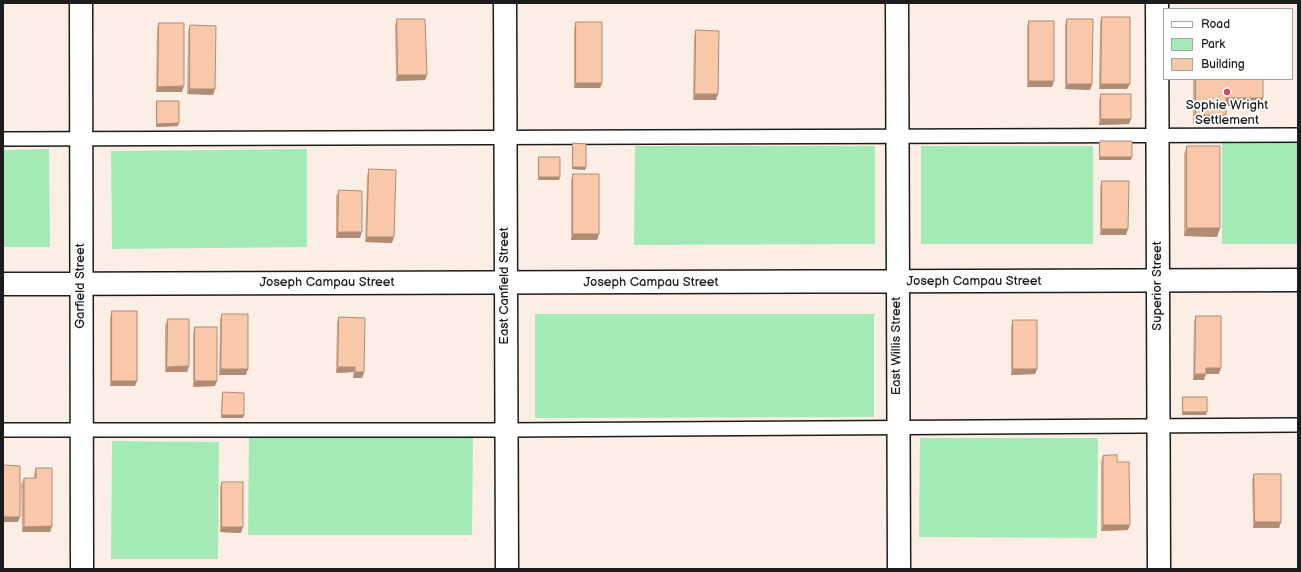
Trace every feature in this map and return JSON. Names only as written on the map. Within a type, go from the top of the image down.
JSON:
[{"type":"street","name":"Garfield Street","points":[[81,3],[82,569]]},
{"type":"street","name":"East Canfield Street","points":[[505,3],[507,569]]},
{"type":"street","name":"East Willis Street","points":[[897,3],[899,569]]},
{"type":"street","name":"Superior Street","points":[[1158,3],[1157,281],[1159,569]]},
{"type":"street","name":"Joseph Campau Street","points":[[3,284],[1298,280]]},
{"type":"lane","points":[[3,139],[1298,135]]},
{"type":"lane","points":[[3,430],[506,430],[1298,425]]},
{"type":"green space","points":[[1222,143],[1298,143],[1298,244],[1222,244]]},
{"type":"green space","points":[[635,146],[875,146],[875,244],[634,245]]},
{"type":"green space","points":[[921,146],[1093,146],[1093,244],[921,244]]},
{"type":"green space","points":[[49,149],[50,247],[3,247],[3,150]]},
{"type":"green space","points":[[307,149],[307,247],[112,249],[111,151]]},
{"type":"green space","points":[[535,314],[874,314],[874,417],[535,418]]},
{"type":"green space","points":[[249,437],[473,437],[472,535],[248,535]]},
{"type":"green space","points":[[920,438],[1098,438],[1097,538],[919,537]]},
{"type":"green space","points":[[112,441],[219,442],[218,559],[111,559]]},
{"type":"building","points":[[1102,17],[1130,17],[1130,84],[1101,84]]},
{"type":"building","points":[[397,19],[425,19],[427,75],[398,75]]},
{"type":"building","points":[[1067,19],[1093,19],[1092,84],[1067,84]]},
{"type":"building","points":[[1029,21],[1054,21],[1054,81],[1029,81]]},
{"type":"building","points":[[576,22],[602,22],[602,83],[576,83]]},
{"type":"building","points":[[159,23],[184,23],[184,86],[158,87]]},
{"type":"building","points":[[190,25],[216,26],[215,89],[190,89]]},
{"type":"building","points":[[696,30],[719,31],[718,94],[695,94]]},
{"type":"building","name":"Sophie Wright Settlement","points":[[1196,80],[1263,80],[1263,98],[1226,98],[1226,115],[1196,115]]},
{"type":"building","points":[[1101,94],[1131,94],[1131,119],[1101,119]]},
{"type":"building","points":[[157,101],[179,101],[179,123],[157,124]]},
{"type":"building","points":[[1100,141],[1132,141],[1132,157],[1100,157]]},
{"type":"building","points":[[573,143],[586,144],[586,167],[573,167]]},
{"type":"building","points":[[1187,146],[1220,146],[1220,228],[1187,228]]},
{"type":"building","points":[[539,157],[560,157],[560,177],[539,177]]},
{"type":"building","points":[[369,169],[396,170],[394,237],[367,237]]},
{"type":"building","points":[[573,174],[599,174],[599,234],[573,234]]},
{"type":"building","points":[[1102,181],[1129,181],[1128,229],[1102,229]]},
{"type":"building","points":[[339,190],[362,191],[362,232],[338,232]]},
{"type":"building","points":[[112,311],[137,311],[137,381],[112,381]]},
{"type":"building","points":[[222,314],[248,314],[248,369],[221,369]]},
{"type":"building","points":[[1196,316],[1221,316],[1221,368],[1206,368],[1206,374],[1195,374]]},
{"type":"building","points":[[339,317],[365,318],[364,372],[355,372],[355,367],[338,367]]},
{"type":"building","points":[[168,319],[189,319],[189,366],[167,367]]},
{"type":"building","points":[[1013,320],[1037,320],[1037,369],[1013,369]]},
{"type":"building","points":[[195,327],[217,327],[217,381],[195,381]]},
{"type":"building","points":[[223,392],[244,393],[244,415],[222,415]]},
{"type":"building","points":[[1183,397],[1207,397],[1207,412],[1183,412]]},
{"type":"building","points":[[1117,455],[1117,462],[1129,462],[1130,525],[1103,525],[1103,456]]},
{"type":"building","points":[[3,465],[20,466],[20,517],[3,517]]},
{"type":"building","points":[[36,468],[52,468],[52,526],[24,527],[24,478],[36,478]]},
{"type":"building","points":[[1254,474],[1281,474],[1281,522],[1255,522]]},
{"type":"building","points":[[222,482],[243,482],[243,527],[222,527]]},
{"type":"place","name":"Sophie Wright Settlement","points":[[1227,92]]}]
